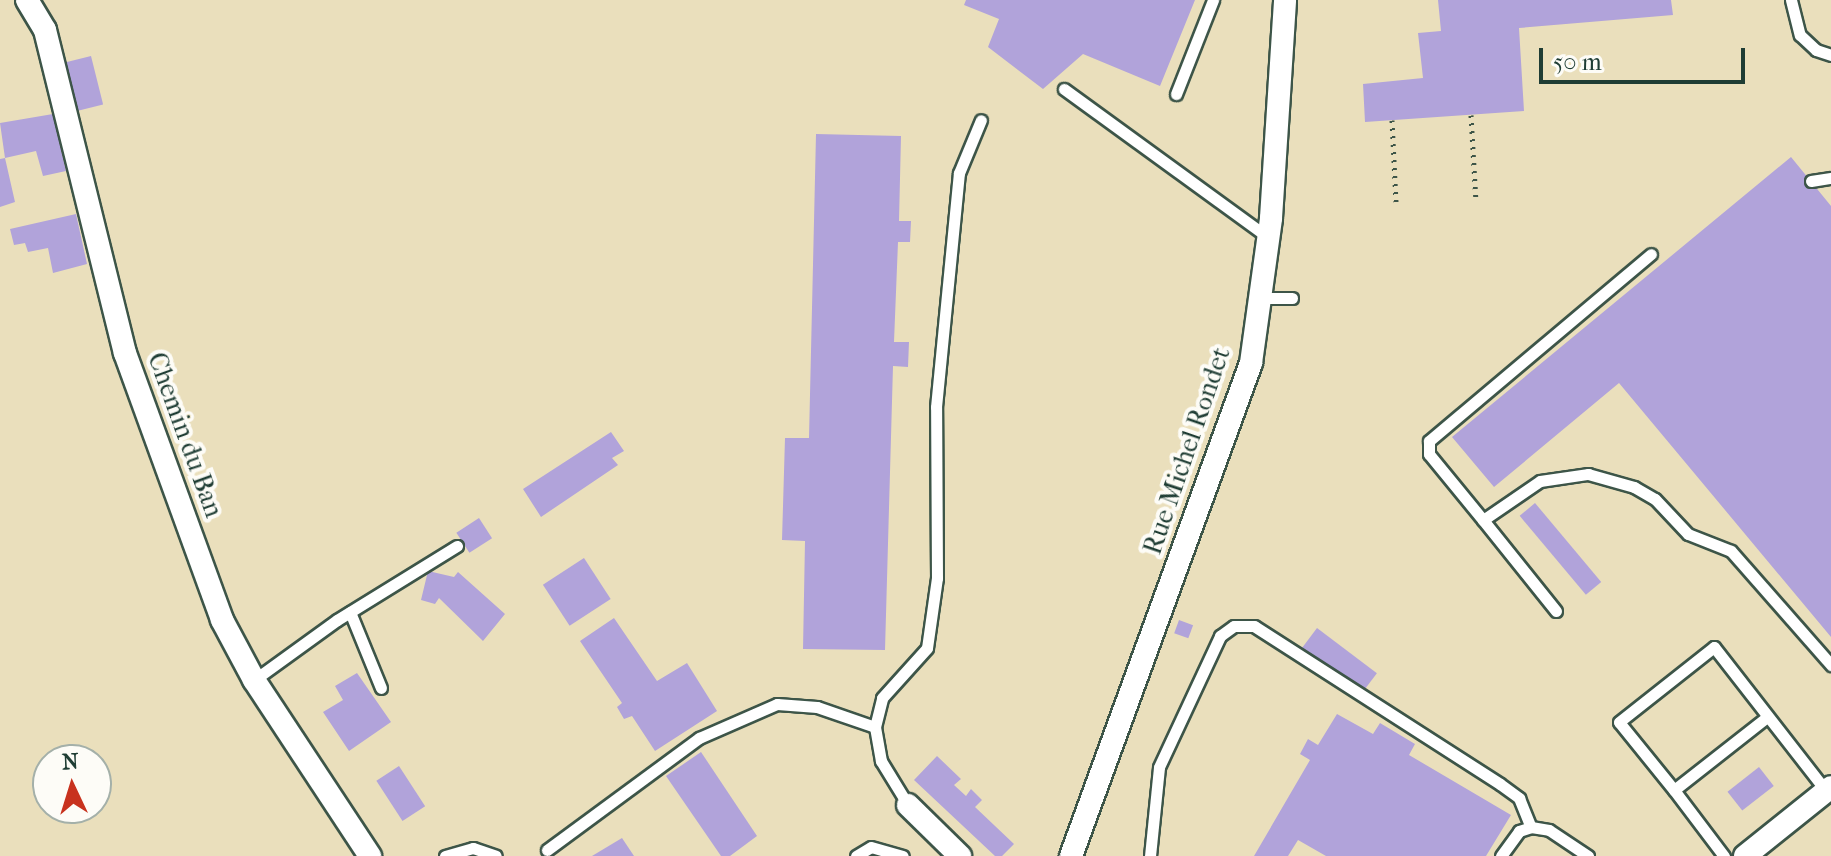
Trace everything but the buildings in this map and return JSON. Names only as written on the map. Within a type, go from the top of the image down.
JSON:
[{"type":"street","name":"Chemin du Ban","points":[[27,0],[45,30],[125,353],[222,620],[254,680],[370,856]]},
{"type":"street","name":"Rue Michel Rondet","points":[[1071,856],[1251,363],[1268,237],[1285,0]]},
{"type":"street","points":[[1745,856],[1829,789]]},
{"type":"street","points":[[908,805],[960,856]]},
{"type":"lane","points":[[1176,94],[1213,0]]},
{"type":"lane","points":[[1791,0],[1800,35],[1816,50],[1831,55]]},
{"type":"lane","points":[[1064,89],[1268,237]]},
{"type":"lane","points":[[908,805],[881,761],[875,727],[882,698],[927,648],[937,578],[936,407],[958,188],[981,120]]},
{"type":"lane","points":[[1811,181],[1831,178]]},
{"type":"lane","points":[[1556,611],[1429,454],[1429,441],[1651,254]]},
{"type":"lane","points":[[1260,298],[1292,298]]},
{"type":"lane","points":[[1483,520],[1521,490],[1564,475],[1588,474],[1634,487],[1655,499],[1688,534],[1731,551],[1831,665]]},
{"type":"lane","points":[[254,680],[350,612],[457,546]]},
{"type":"lane","points":[[350,612],[381,688]]},
{"type":"lane","points":[[1150,856],[1159,767],[1220,636],[1234,626],[1254,626],[1500,784],[1519,798],[1531,827]]},
{"type":"lane","points":[[1724,856],[1619,722],[1714,647],[1767,717],[1829,789]]},
{"type":"lane","points":[[545,854],[699,738],[777,704],[817,707],[875,727]]},
{"type":"lane","points":[[1674,790],[1767,717]]},
{"type":"lane","points":[[1501,856],[1519,831],[1531,827],[1549,830],[1588,856]]},
{"type":"lane","points":[[856,856],[871,847],[903,856]]},
{"type":"lane","points":[[445,856],[473,848],[496,856]]},
{"type":"path","points":[[1471,115],[1476,202]]},
{"type":"path","points":[[1392,120],[1396,202]]}]
